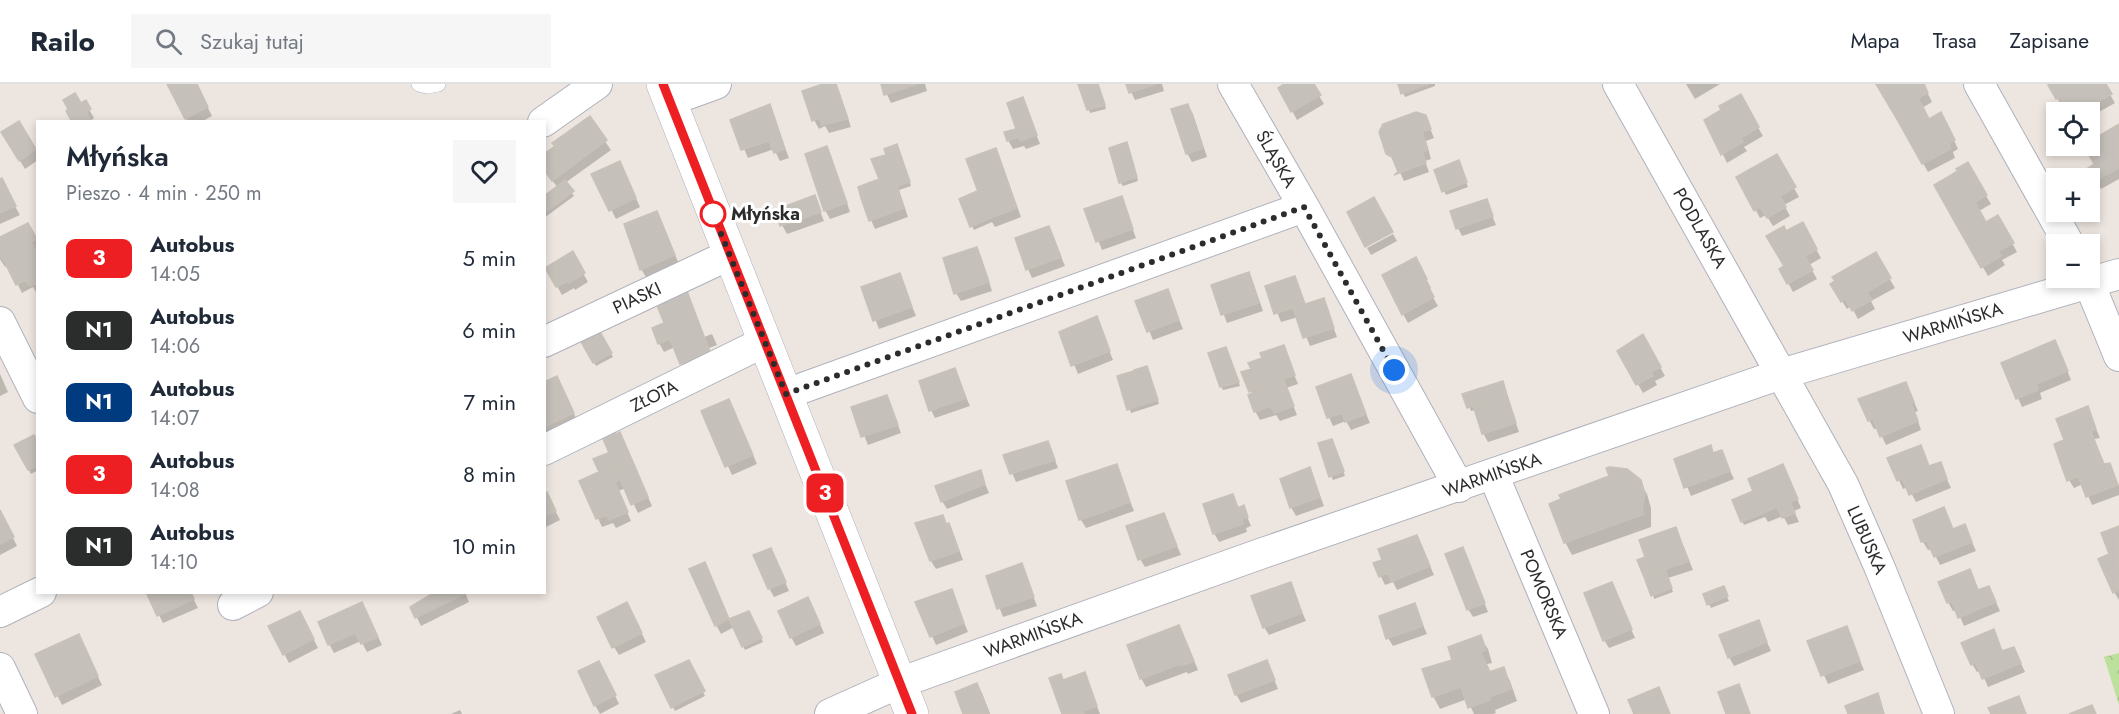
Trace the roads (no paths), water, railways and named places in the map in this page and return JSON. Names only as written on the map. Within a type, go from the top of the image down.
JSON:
[{"type":"street","points":[[546,120],[597,84]]},
{"type":"street","points":[[716,84],[666,92],[912,714]]},
{"type":"street","name":"ŚLĄSKA","points":[[1233,84],[1459,487]]},
{"type":"street","name":"PODLASKA","points":[[1618,84],[1781,374]]},
{"type":"street","points":[[1979,84],[2063,234]]},
{"type":"street","points":[[786,394],[1304,207]]},
{"type":"street","name":"PIASKI","points":[[546,341],[729,255]]},
{"type":"street","name":"WARMIŃSKA","points":[[2100,278],[2119,274]]},
{"type":"street","name":"WARMIŃSKA","points":[[830,714],[899,683],[1260,554],[1781,374],[2062,288]]},
{"type":"street","points":[[2091,288],[2119,357]]},
{"type":"street","points":[[0,322],[36,394]]},
{"type":"street","name":"ZŁOTA","points":[[546,449],[764,342]]},
{"type":"street","name":"LUBUSKA","points":[[1781,374],[1843,484],[1939,714]]},
{"type":"street","name":"POMORSKA","points":[[1493,474],[1594,714]]},
{"type":"street","points":[[0,612],[38,594]]},
{"type":"street","points":[[0,668],[22,714]]},
{"type":"lane","points":[[419,84],[427,86],[438,84]]},
{"type":"place","name":"Młyńska","points":[[713,214]]}]
